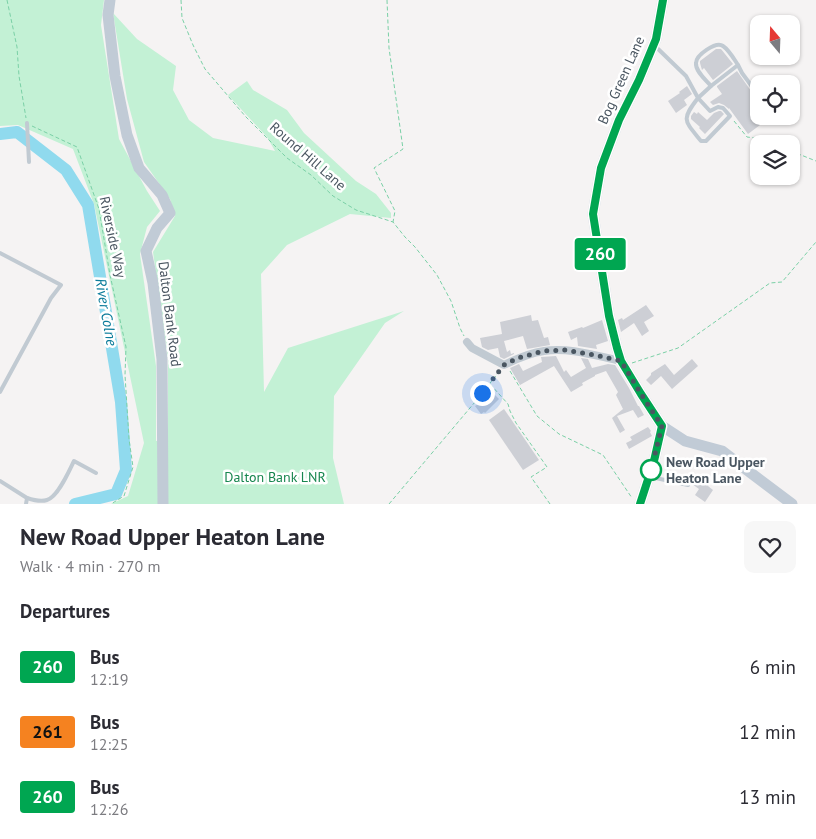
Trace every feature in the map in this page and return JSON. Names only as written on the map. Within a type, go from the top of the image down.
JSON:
[{"type":"street","name":"Dalton Bank Road","points":[[110,0],[108,15],[115,76],[127,135],[139,168],[162,195],[170,213],[157,228],[146,251],[162,358],[163,504]]},
{"type":"street","name":"Bog Green Lane","points":[[662,426],[623,364],[609,316],[593,214],[601,168],[619,120],[639,80],[656,39],[663,0]]},
{"type":"street","points":[[467,342],[472,348],[504,365],[518,358],[544,351],[564,350],[595,355],[623,364]]},
{"type":"street","points":[[640,504],[654,461],[662,426],[686,441],[722,451],[792,504]]},
{"type":"lane","points":[[653,44],[686,76],[698,98],[710,111],[718,107],[723,108],[730,116],[706,141],[701,141],[687,124],[686,117],[689,110],[698,98],[710,86],[738,65]]},
{"type":"lane","points":[[710,86],[698,71],[696,60],[712,47],[720,44],[724,46],[750,84]]},
{"type":"lane","points":[[27,123],[28,162]]},
{"type":"lane","points":[[0,253],[61,285],[51,298],[0,392]]},
{"type":"lane","points":[[0,482],[35,502],[48,500],[56,494],[74,461],[96,473]]},
{"type":"lane","points":[[649,476],[688,485]]},
{"type":"lane","points":[[26,504],[27,498]]},
{"type":"path","points":[[7,0],[17,47],[19,76],[27,123]]},
{"type":"path","name":"Round Hill Lane","points":[[180,0],[182,18],[205,69],[246,117],[287,158],[311,175],[333,196],[356,210],[393,222]]},
{"type":"path","points":[[387,0],[389,48],[403,149],[374,168],[396,211],[393,222],[437,275],[451,301],[467,342]]},
{"type":"path","points":[[730,116],[747,137],[750,137]]},
{"type":"path","name":"Riverside Way","points":[[27,123],[77,147],[99,209],[110,275],[126,347],[124,375],[133,466],[124,496],[111,504]]},
{"type":"path","points":[[800,155],[816,161]]},
{"type":"path","points":[[623,364],[678,348],[770,284],[782,282],[816,242]]},
{"type":"path","points":[[389,504],[504,365],[538,416],[559,434],[603,455],[633,498],[640,504]]},
{"type":"path","points":[[490,384],[508,404],[516,423],[547,467],[531,477],[550,504]]},
{"type":"green space","name":"Dalton Bank LNR","points":[[0,0],[104,0],[101,25],[119,139],[160,211],[147,227],[140,254],[156,366],[156,441],[168,439],[168,359],[153,252],[175,216],[170,199],[144,162],[127,99],[113,13],[137,39],[176,66],[173,90],[189,120],[213,138],[275,151],[267,137],[228,95],[247,81],[253,90],[287,110],[304,133],[356,181],[376,194],[391,213],[391,218],[350,214],[287,245],[261,274],[264,392],[288,348],[404,311],[385,323],[334,396],[333,458],[344,504],[111,504],[128,496],[144,443],[94,204],[73,149],[18,125],[0,126]]},
{"type":"building","points":[[716,49],[721,49],[733,64],[713,80],[704,68],[702,70],[700,61]]},
{"type":"building","points":[[737,71],[750,89],[750,125],[760,125],[748,134],[729,108],[719,103],[713,105],[710,102],[722,94],[717,86]]},
{"type":"building","points":[[687,86],[692,94],[684,100],[687,105],[676,113],[668,101]]},
{"type":"building","points":[[719,111],[724,114],[705,134],[691,119],[694,112],[697,114],[698,112],[707,120]]},
{"type":"building","points":[[646,305],[654,316],[644,322],[649,331],[642,336],[634,323],[621,332],[618,320],[622,318],[623,320]]},
{"type":"building","points":[[531,315],[532,321],[538,320],[544,338],[548,337],[550,345],[527,349],[523,336],[504,341],[507,352],[510,350],[511,354],[514,354],[504,359],[500,357],[498,348],[488,350],[482,347],[480,338],[502,334],[500,322]]},
{"type":"building","points":[[602,320],[608,341],[596,345],[597,349],[578,346],[577,337],[571,340],[568,332]]},
{"type":"building","points":[[556,356],[564,372],[566,370],[571,377],[586,368],[581,358],[588,359],[592,368],[608,364],[615,365],[644,415],[638,418],[633,410],[617,416],[625,430],[620,433],[612,418],[623,409],[616,395],[618,392],[606,371],[595,375],[571,392],[554,366],[520,385],[510,368],[519,364],[523,371],[542,362],[541,357]]},
{"type":"building","points":[[692,359],[698,366],[672,389],[661,376],[651,385],[646,380],[651,373],[665,364],[674,375]]},
{"type":"building","points":[[492,392],[499,399],[485,413],[481,414],[475,406]]},
{"type":"building","points":[[504,409],[539,460],[523,470],[489,420]]},
{"type":"building","points":[[648,427],[652,436],[629,449],[626,443],[632,440],[630,437]]},
{"type":"building","points":[[707,477],[712,480],[708,486],[713,490],[705,502],[695,495],[699,489],[692,484],[695,479],[703,483]]},
{"type":"waterway","name":"River Colne","points":[[0,134],[17,132],[66,170],[88,205],[121,402],[126,470],[116,494],[75,504]]},
{"type":"bus line","name":"260","points":[[640,504],[654,461],[662,426],[621,361],[609,316],[593,214],[601,168],[619,120],[639,80],[656,39],[663,0]]},
{"type":"place","name":"New Road Upper Heaton Lane","points":[[651,470]]},
{"type":"route","points":[[482,393],[504,365],[518,358],[544,351],[564,350],[621,361],[662,426],[651,470]]}]
